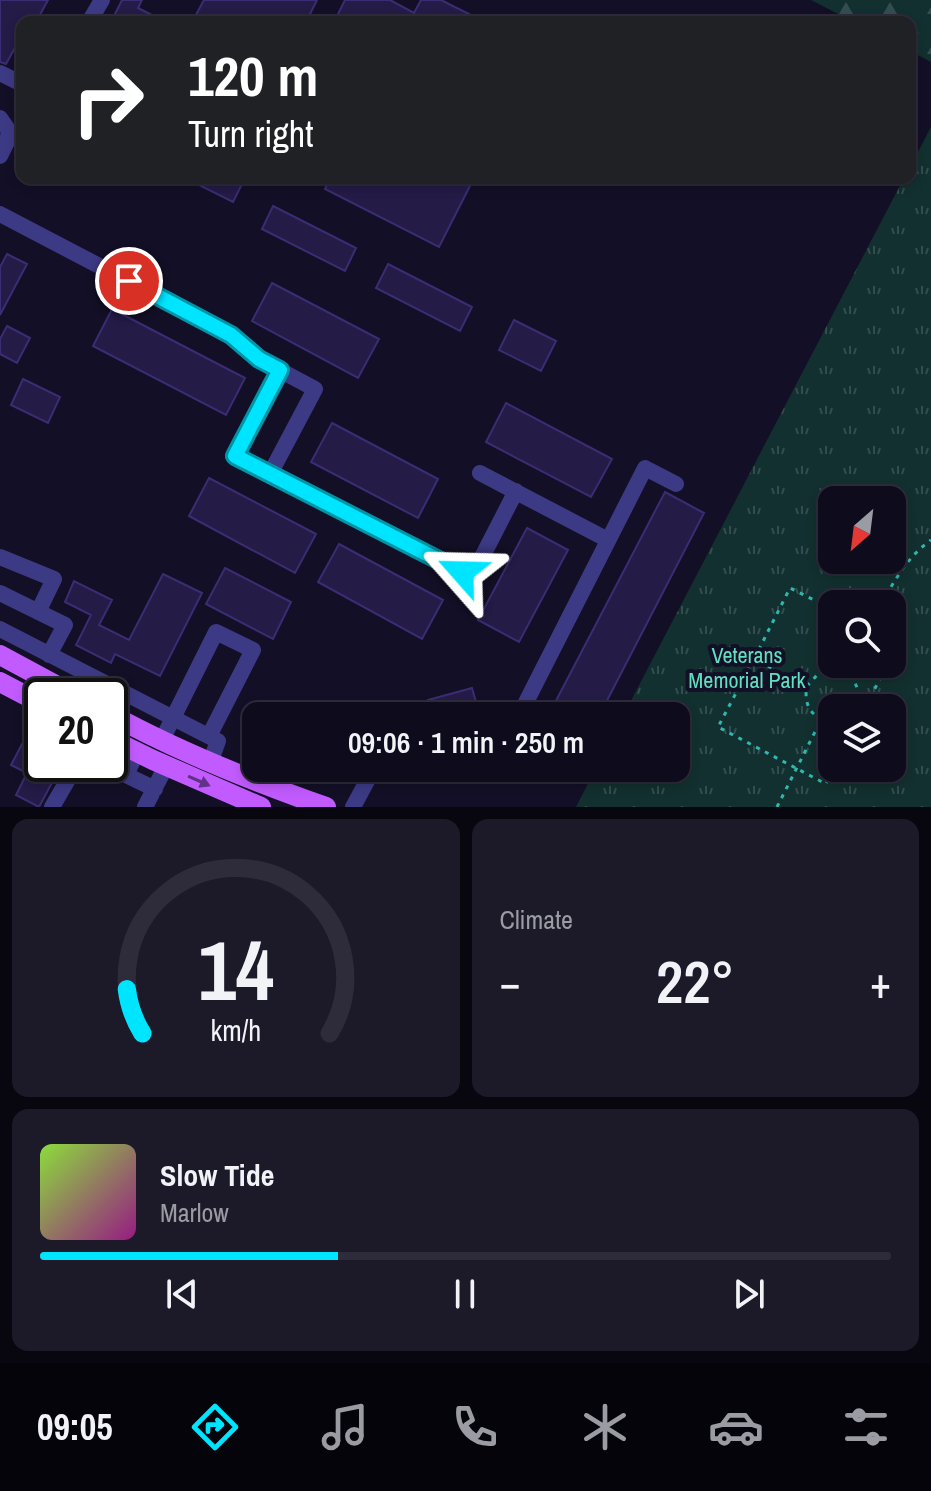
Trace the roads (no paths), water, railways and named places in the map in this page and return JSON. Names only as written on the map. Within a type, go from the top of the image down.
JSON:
[{"type":"main road","points":[[0,655],[42,678]]},
{"type":"main road","points":[[0,682],[24,695]]},
{"type":"main road","points":[[128,731],[154,755],[210,763],[326,807]]},
{"type":"main road","points":[[128,746],[261,807]]},
{"type":"street","points":[[0,118],[9,131],[4,149]]},
{"type":"street","points":[[0,214],[231,335],[259,359],[315,389],[270,474]]},
{"type":"street","points":[[280,370],[235,456],[270,474],[462,572],[479,563],[516,491]]},
{"type":"street","points":[[526,702],[645,468],[676,484]]},
{"type":"street","points":[[480,473],[608,540]]},
{"type":"street","points":[[0,557],[54,579],[38,612]]},
{"type":"street","points":[[0,593],[65,625],[49,655]]},
{"type":"street","points":[[0,629],[218,741],[210,763]]},
{"type":"street","points":[[145,807],[155,789],[154,755],[216,632],[253,650],[209,736]]},
{"type":"street","points":[[77,678],[80,670]]},
{"type":"street","points":[[128,774],[154,755]]},
{"type":"street","points":[[128,776],[155,789]]},
{"type":"street","points":[[52,807],[67,782]]},
{"type":"street","points":[[353,807],[366,782]]},
{"type":"park label","name":"Veterans Memorial Park","points":[[747,668]]}]
